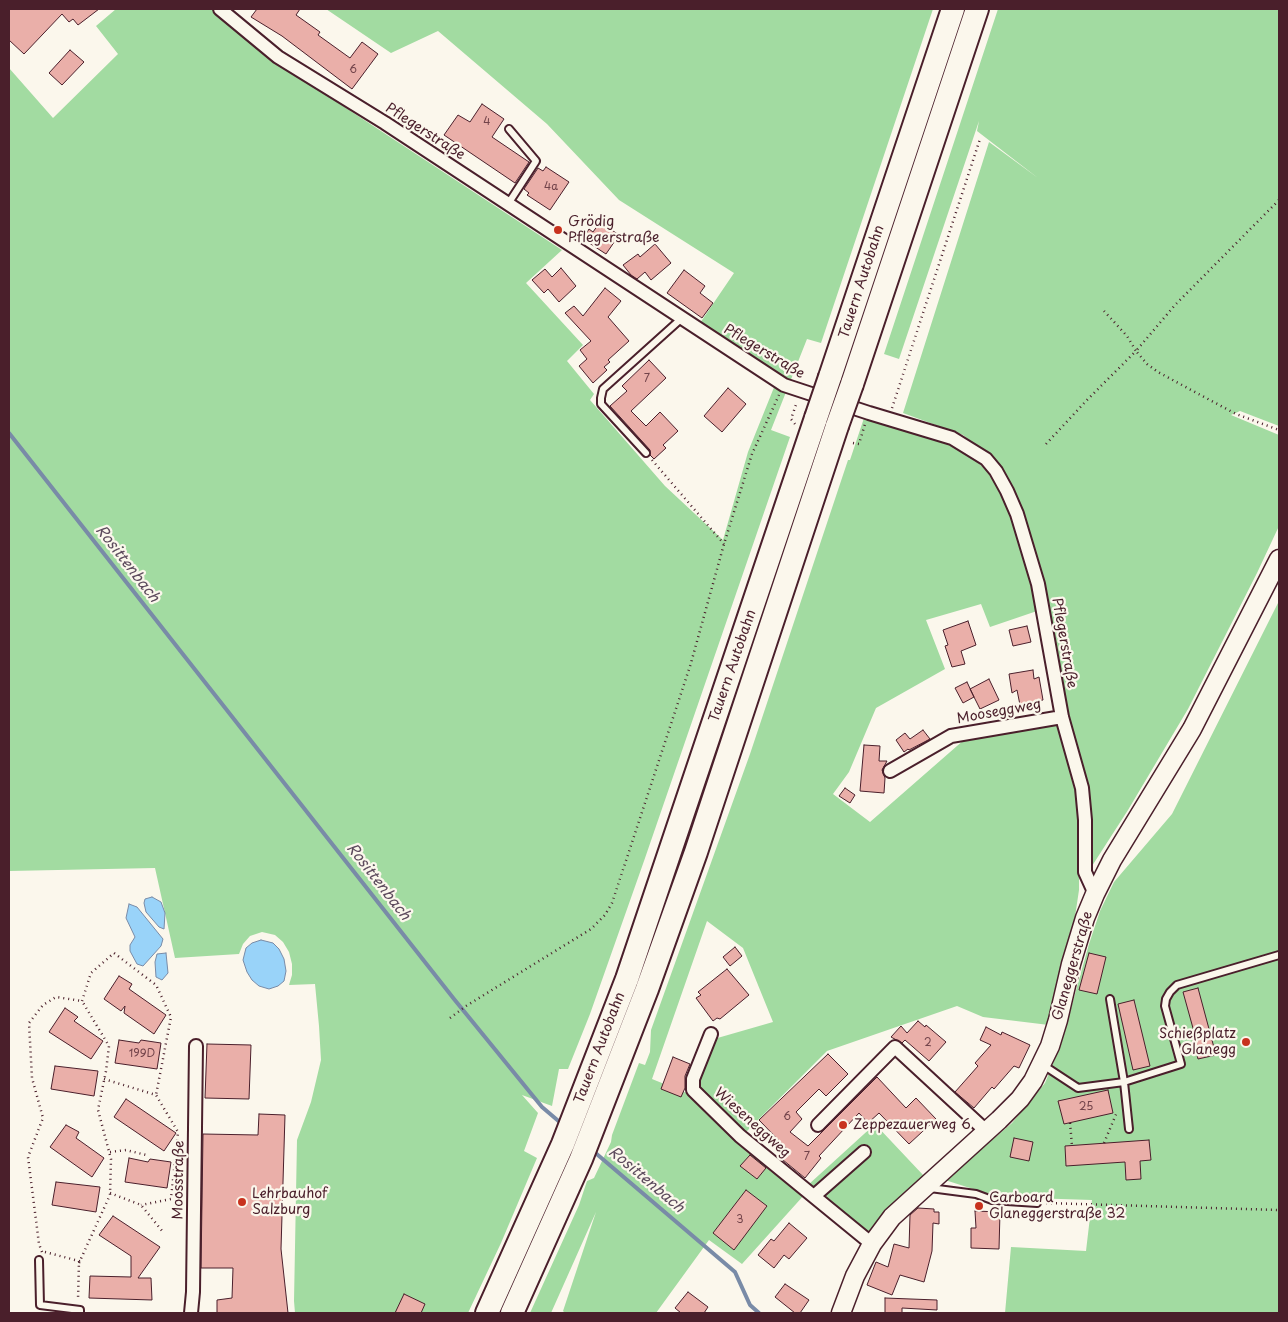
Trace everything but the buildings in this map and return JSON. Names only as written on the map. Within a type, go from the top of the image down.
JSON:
[{"type":"highway","name":"Tauern Autobahn","points":[[487,1313],[563,1144],[627,979],[953,9]]},
{"type":"highway","name":"Tauern Autobahn","points":[[512,1313],[593,1129],[647,989],[696,852],[977,9]]},
{"type":"street","name":"Pflegerstraße","points":[[220,9],[278,57],[385,123],[784,385],[869,414],[952,438],[986,459],[996,471],[1017,514],[1038,584],[1062,717],[1082,788],[1086,820],[1085,872],[1095,894]]},
{"type":"street","name":"Glaneggerstraße","points":[[841,1313],[872,1244],[892,1217],[1020,1099],[1033,1081],[1042,1064],[1058,1020],[1071,964],[1085,918],[1095,894],[1112,860],[1192,729],[1279,559]]},
{"type":"street","name":"Mooseggweg","points":[[890,771],[951,736],[1062,717]]},
{"type":"street","name":"Wieseneggweg","points":[[712,1034],[693,1079],[693,1090],[740,1136],[872,1244]]},
{"type":"street","name":"Moosstraße","points":[[191,1313],[193,1292],[196,1046]]},
{"type":"street","points":[[818,1125],[895,1047],[986,1131]]},
{"type":"street","points":[[814,1196],[864,1152]]},
{"type":"lane","points":[[508,204],[536,161],[510,129]]},
{"type":"lane","points":[[646,453],[602,404],[600,398],[603,389],[682,318]]},
{"type":"lane","points":[[1042,1064],[1078,1088],[1124,1082],[1181,1064],[1165,1006],[1170,992],[1177,985],[1279,955]]},
{"type":"lane","points":[[1110,999],[1124,1082],[1129,1130]]},
{"type":"lane","points":[[924,1187],[976,1194],[992,1200],[1037,1203]]},
{"type":"lane","points":[[39,1260],[40,1305],[80,1310],[80,1313]]},
{"type":"path","points":[[889,419],[980,139]]},
{"type":"path","points":[[1046,444],[1086,400],[1136,351],[1175,305],[1279,200]]},
{"type":"path","points":[[1104,311],[1127,336],[1136,351],[1153,368],[1193,392],[1236,414],[1279,430]]},
{"type":"path","points":[[450,1018],[466,1006],[591,929],[605,916],[612,903],[691,663],[724,544],[752,454],[784,385]]},
{"type":"path","points":[[795,424],[791,419],[800,391]]},
{"type":"path","points":[[853,443],[859,444],[869,414]]},
{"type":"path","points":[[646,453],[724,544]]},
{"type":"path","points":[[78,1301],[79,1263],[110,1192],[111,1159],[98,1110],[109,1046],[82,1001],[91,973],[114,953],[156,985],[172,1017],[156,1095]]},
{"type":"path","points":[[39,1260],[42,1258],[42,1253],[39,1244],[28,1157],[43,1118],[32,1078],[29,1024],[43,1005],[56,997],[82,1001]]},
{"type":"path","points":[[104,1079],[156,1095],[178,1132],[171,1200],[141,1205]]},
{"type":"path","points":[[1104,1143],[1118,1110],[1126,1106]]},
{"type":"path","points":[[1070,1123],[1072,1146]]},
{"type":"path","points":[[110,1152],[126,1150],[146,1155]]},
{"type":"path","points":[[110,1192],[141,1205],[163,1232]]},
{"type":"path","points":[[1037,1203],[1279,1210]]},
{"type":"path","points":[[42,1253],[42,1251],[79,1261],[79,1263]]},
{"type":"green space","points":[[116,9],[226,9],[276,62],[562,250],[526,283],[583,345],[567,361],[594,394],[590,400],[665,486],[723,540],[748,452],[779,375],[700,323],[734,273],[619,200],[547,124],[438,31],[391,53],[326,9],[933,9],[821,343],[807,339],[771,430],[790,437],[590,1014],[568,1069],[559,1069],[552,1106],[522,1095],[538,1113],[524,1151],[537,1158],[501,1243],[468,1313],[295,1313],[297,1140],[311,1102],[321,1060],[315,984],[289,985],[292,975],[292,964],[289,952],[283,942],[275,935],[262,932],[250,936],[243,944],[239,954],[175,958],[155,868],[9,871],[9,68],[53,118],[118,54],[96,26]]},
{"type":"green space","points":[[998,9],[1279,9],[1279,426],[1240,411],[1231,415],[1279,435],[1279,526],[1188,709],[1092,866],[1090,861],[1091,825],[1089,796],[1066,713],[1040,572],[988,455],[963,435],[903,413],[989,142],[1038,178],[977,131],[979,121],[899,359],[884,354]]},
{"type":"green space","points":[[864,418],[950,445],[973,458],[986,470],[997,485],[1014,522],[1029,572],[1037,611],[990,627],[981,604],[926,620],[945,669],[876,708],[849,772],[833,794],[870,822],[965,739],[1057,722],[1075,791],[1079,832],[1079,890],[1073,930],[1049,1025],[983,1017],[957,1006],[827,1051],[738,1140],[805,1194],[742,1264],[709,1240],[656,1313],[565,1313],[563,1311],[596,1212],[551,1313],[530,1313],[579,1205],[587,1181],[594,1178],[611,1142],[639,1063],[645,1065],[650,1052],[651,1030],[750,754],[848,460],[850,460]],"holes":[[[707,921],[743,948],[773,1022],[714,1039],[689,1094],[652,1079]]]},
{"type":"green space","points":[[1279,601],[1279,1313],[1005,1313],[1011,1247],[1086,1251],[1092,1200],[998,1197],[945,1180],[1012,1123],[1045,1083],[1061,1044],[1100,911],[1114,882],[1172,814]]},
{"type":"green space","points":[[875,1124],[924,1176],[868,1233],[863,1232],[808,1185]]},
{"type":"water","points":[[152,897],[161,902],[165,913],[164,929],[159,927],[146,912],[145,899]]},
{"type":"water","points":[[129,904],[137,907],[163,939],[161,946],[143,966],[137,964],[130,951],[130,945],[135,937],[126,918]]},
{"type":"water","points":[[261,940],[273,943],[279,949],[284,959],[286,971],[284,981],[278,986],[269,989],[259,986],[252,980],[243,960],[246,948],[252,943]]},
{"type":"water","points":[[166,953],[168,973],[162,980],[156,977],[155,962],[157,954]]},
{"type":"waterway","name":"Rosittenbach","points":[[9,433],[454,999],[542,1107],[562,1124]]},
{"type":"waterway","name":"Rosittenbach","points":[[592,1150],[735,1272],[750,1305],[759,1313]]},
{"type":"place","name":"Grödig Pflegerstraße","points":[[558,230]]},
{"type":"place","name":"Schießplatz Glanegg","points":[[1246,1042]]},
{"type":"place","name":"Zeppezauerweg 6","points":[[843,1125]]},
{"type":"place","name":"Lehrbauhof Salzburg","points":[[242,1202]]},
{"type":"place","name":"Carboard Glaneggerstraße 32","points":[[979,1206]]}]
